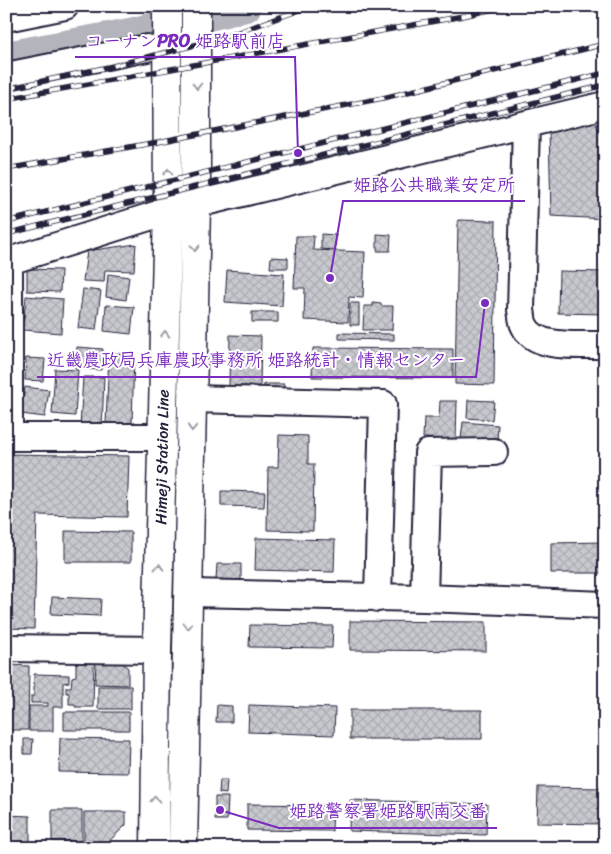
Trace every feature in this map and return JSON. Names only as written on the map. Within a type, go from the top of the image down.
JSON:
[{"type":"main road","name":"Himeji Station Line","points":[[155,848],[157,650],[168,211],[158,46],[167,6]]},
{"type":"main road","name":"Himeji Station Line","points":[[183,848],[196,205],[196,6]]},
{"type":"street","points":[[6,18],[65,6]]},
{"type":"street","points":[[6,76],[158,46]]},
{"type":"street","points":[[162,437],[7,437],[8,262],[168,211],[605,105]]},
{"type":"street","points":[[526,124],[521,310],[523,325],[530,334],[540,341],[552,344],[605,345]]},
{"type":"street","points":[[192,400],[383,404],[378,598]]},
{"type":"street","points":[[424,598],[428,453],[494,452]]},
{"type":"street","points":[[189,593],[424,598],[605,605]]},
{"type":"street","points":[[6,648],[157,650]]},
{"type":"building","points":[[594,119],[605,145],[605,219],[551,216],[549,128]]},
{"type":"building","points":[[458,220],[496,221],[494,385],[455,384]]},
{"type":"building","points":[[321,234],[336,235],[335,250],[321,249]]},
{"type":"building","points":[[377,234],[391,235],[390,251],[377,251]]},
{"type":"building","points":[[296,236],[314,236],[313,250],[365,252],[363,298],[349,297],[348,322],[304,320],[305,288],[294,288]]},
{"type":"building","points":[[136,244],[134,271],[105,270],[104,282],[83,281],[87,251]]},
{"type":"building","points":[[271,257],[288,258],[288,268],[270,268]]},
{"type":"building","points":[[27,269],[61,270],[60,292],[27,291]]},
{"type":"building","points":[[227,270],[284,274],[282,306],[225,302]]},
{"type":"building","points":[[559,271],[605,272],[605,314],[558,313]]},
{"type":"building","points":[[108,274],[129,277],[126,300],[106,297]]},
{"type":"building","points":[[83,289],[101,291],[96,330],[78,328]]},
{"type":"building","points":[[26,296],[63,299],[61,333],[23,330]]},
{"type":"building","points":[[350,303],[359,303],[359,325],[350,325]]},
{"type":"building","points":[[373,303],[381,304],[381,306],[393,306],[392,330],[363,330],[364,306],[373,306]]},
{"type":"building","points":[[106,305],[134,307],[131,334],[104,331]]},
{"type":"building","points":[[252,312],[278,312],[278,322],[252,322]]},
{"type":"building","points":[[339,333],[394,334],[394,340],[339,339]]},
{"type":"building","points":[[230,335],[261,336],[260,386],[229,386]]},
{"type":"building","points":[[77,347],[103,349],[101,370],[75,368]]},
{"type":"building","points":[[313,348],[453,349],[453,378],[312,377]]},
{"type":"building","points":[[109,353],[134,354],[132,424],[106,423]]},
{"type":"building","points":[[26,358],[45,359],[43,381],[25,380]]},
{"type":"building","points":[[55,369],[78,370],[75,416],[52,414]]},
{"type":"building","points":[[83,377],[104,377],[102,428],[80,427]]},
{"type":"building","points":[[264,384],[284,384],[284,389],[264,389]]},
{"type":"building","points":[[25,387],[49,390],[45,417],[21,414]]},
{"type":"building","points":[[468,400],[494,401],[492,420],[467,418]]},
{"type":"building","points":[[440,401],[457,401],[456,439],[423,438],[424,418],[439,418]]},
{"type":"building","points":[[463,422],[498,425],[497,441],[461,439]]},
{"type":"building","points":[[279,435],[308,436],[308,464],[314,464],[313,531],[267,530],[268,467],[278,467]]},
{"type":"building","points":[[6,454],[129,456],[127,517],[37,515],[34,629],[6,628]]},
{"type":"building","points":[[221,491],[265,492],[264,507],[221,506]]},
{"type":"building","points":[[65,531],[131,532],[131,562],[65,562]]},
{"type":"building","points":[[256,538],[335,540],[334,572],[255,570]]},
{"type":"building","points":[[605,542],[605,573],[551,573],[551,543]]},
{"type":"building","points":[[217,564],[241,564],[241,580],[216,579]]},
{"type":"building","points":[[52,597],[101,599],[100,616],[51,614]]},
{"type":"building","points":[[350,621],[486,622],[486,651],[350,650]]},
{"type":"building","points":[[250,625],[333,626],[332,648],[249,647]]},
{"type":"building","points":[[76,662],[94,663],[93,707],[75,707],[75,704],[69,704],[69,693],[66,693],[66,687],[71,687],[72,677],[76,676]]},
{"type":"building","points":[[96,662],[121,662],[128,668],[128,685],[95,684]]},
{"type":"building","points":[[10,665],[29,666],[28,730],[6,730],[6,678],[10,678]]},
{"type":"building","points":[[34,674],[69,675],[69,682],[63,683],[63,707],[53,707],[53,731],[29,731],[29,706],[48,706],[48,703],[31,703],[31,696],[34,696]]},
{"type":"building","points":[[98,686],[131,686],[131,709],[98,709]]},
{"type":"building","points":[[217,705],[232,706],[232,722],[216,722]]},
{"type":"building","points":[[249,705],[335,708],[334,735],[248,732]]},
{"type":"building","points":[[350,710],[482,710],[482,739],[350,739]]},
{"type":"building","points":[[64,712],[129,712],[129,730],[64,730]]},
{"type":"building","points":[[60,738],[129,739],[128,773],[59,772]]},
{"type":"building","points":[[24,739],[33,739],[32,754],[24,754]]},
{"type":"building","points":[[220,780],[227,780],[226,794],[219,793]]},
{"type":"building","points":[[538,787],[605,788],[605,824],[537,823]]},
{"type":"building","points":[[215,797],[228,797],[227,820],[215,820]]},
{"type":"building","points":[[350,800],[487,804],[486,835],[349,831]]},
{"type":"building","points":[[247,804],[333,805],[332,831],[247,830]]},
{"type":"building","points":[[52,810],[82,810],[82,841],[52,841]]},
{"type":"building","points":[[84,812],[126,812],[126,825],[105,845],[84,845]]},
{"type":"building","points":[[6,815],[30,816],[30,848],[6,848]]},
{"type":"waterway","points":[[6,57],[130,34],[246,6]]},
{"type":"railway","points":[[6,89],[113,66],[222,38],[311,6]]},
{"type":"railway","points":[[6,99],[463,16],[506,6]]},
{"type":"railway","points":[[6,169],[158,142],[383,98],[605,44]]},
{"type":"railway","points":[[6,222],[605,73]]},
{"type":"railway","points":[[6,234],[605,85]]},
{"type":"place","name":"コーナンPRO 姫路駅前店","points":[[298,153]]},
{"type":"place","name":"姫路公共職業安定所","points":[[330,278]]},
{"type":"place","name":"近畿農政局兵庫農政事務所 姫路統計・情報センター","points":[[485,303]]},
{"type":"place","name":"姫路警察署姫路駅南交番","points":[[220,810]]}]
